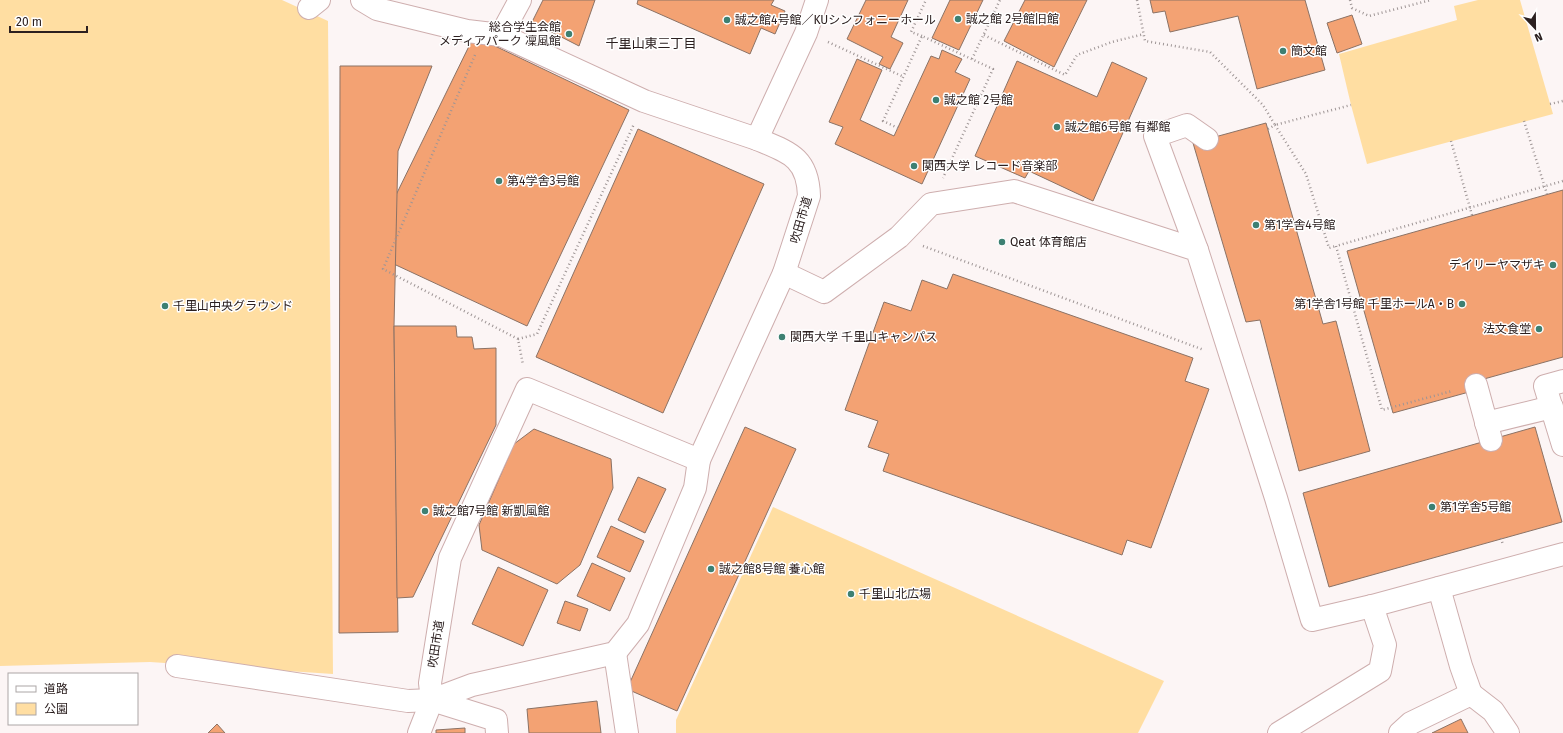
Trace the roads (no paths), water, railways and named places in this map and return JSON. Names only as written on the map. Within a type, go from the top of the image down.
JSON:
[{"type":"street","name":"吹田市道","points":[[362,0],[377,9],[468,31],[493,34],[644,102],[757,139],[791,154],[800,163],[806,174],[809,187],[809,196],[784,273],[699,460],[695,488],[638,624],[615,654]]},
{"type":"street","points":[[493,34],[520,0]]},
{"type":"street","points":[[757,139],[806,33],[817,0]]},
{"type":"street","points":[[1207,139],[1187,125],[1155,136],[1197,250],[1312,620],[1372,606],[1563,554]]},
{"type":"street","points":[[784,273],[824,292],[899,237],[931,204],[1014,191],[1197,250]]},
{"type":"street","points":[[1563,380],[1545,386],[1563,445]]},
{"type":"street","points":[[1476,385],[1489,431],[1552,407]]},
{"type":"street","name":"吹田市道","points":[[432,700],[430,683],[450,558],[527,389],[699,460]]},
{"type":"street","points":[[1439,588],[1461,666],[1471,694],[1493,711],[1508,733]]},
{"type":"street","points":[[1280,733],[1380,671],[1385,645],[1372,606]]},
{"type":"street","points":[[177,666],[408,701],[432,700],[472,686],[615,654],[627,733]]},
{"type":"street","points":[[1409,730],[1471,694]]},
{"type":"street","points":[[419,733],[432,700]]},
{"type":"street","points":[[432,700],[496,720],[497,733]]},
{"type":"place","name":"誠之館 2号館旧館","points":[[958,19]]},
{"type":"place","name":"誠之館4号館／KUシンフォニーホール","points":[[727,20]]},
{"type":"place","name":"総合学生会館 メディアパーク 凜風館","points":[[569,34]]},
{"type":"place","name":"簡文館","points":[[1283,51]]},
{"type":"place","name":"誠之館 2号館","points":[[936,100]]},
{"type":"place","name":"誠之館6号館 有鄰館","points":[[1057,127]]},
{"type":"place","name":"関西大学 レコード音楽部","points":[[914,166]]},
{"type":"place","name":"第4学舎3号館","points":[[499,181]]},
{"type":"place","name":"第1学舎4号館","points":[[1256,225]]},
{"type":"place","name":"Qeat 体育館店","points":[[1002,242]]},
{"type":"place","name":"デイリーヤマザキ","points":[[1553,265]]},
{"type":"place","name":"第1学舎1号館 千里ホールA・B","points":[[1462,304]]},
{"type":"place","name":"千里山中央グラウンド","points":[[165,306]]},
{"type":"place","name":"法文食堂","points":[[1539,329]]},
{"type":"place","name":"関西大学 千里山キャンパス","points":[[782,337]]},
{"type":"place","name":"第1学舎5号館","points":[[1432,507]]},
{"type":"place","name":"誠之館7号館 新凱風館","points":[[425,511]]},
{"type":"place","name":"誠之館8号館 養心館","points":[[711,569]]},
{"type":"place","name":"千里山北広場","points":[[851,594]]},
{"type":"district","name":"千里山東三丁目","points":[[651,43]]}]
